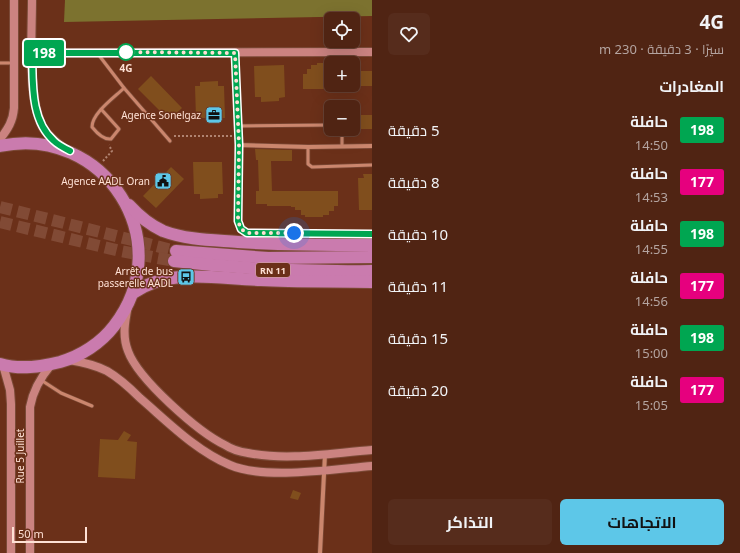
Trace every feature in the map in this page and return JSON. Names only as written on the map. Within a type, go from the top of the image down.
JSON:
[{"type":"highway","points":[[0,146],[31,143],[51,145],[70,151],[98,169],[113,184],[135,211],[154,226],[186,238],[288,244],[372,245]]},
{"type":"highway","points":[[2,365],[28,368],[41,367],[69,360],[98,343],[114,327],[131,298],[137,277],[139,261],[139,245],[136,229],[124,199]]},
{"type":"highway","name":"RN 11","points":[[372,257],[268,258],[175,256],[225,267],[275,270],[372,271]]},
{"type":"highway","points":[[131,298],[144,286],[158,280],[173,277],[210,276],[261,280],[372,282]]},
{"type":"main road","points":[[0,139],[9,128],[13,118],[15,63],[14,0]]},
{"type":"main road","points":[[32,0],[34,99],[37,113],[44,129],[53,141],[70,151]]},
{"type":"main road","points":[[32,53],[372,52]]},
{"type":"main road","points":[[131,298],[124,326],[128,351],[134,362],[151,384],[187,418],[207,434],[226,446],[246,453],[265,456],[295,456],[372,450]]},
{"type":"main road","points":[[69,360],[93,365],[107,371],[134,392],[187,439],[209,454],[231,466],[251,471],[277,472],[372,466]]},
{"type":"main road","name":"Rue 5 Juillet","points":[[2,365],[10,390],[11,404],[11,553]]},
{"type":"main road","name":"Rue 5 Juillet","points":[[30,553],[30,407],[39,378],[51,365]]},
{"type":"street","points":[[235,53],[239,136],[238,221],[241,229],[247,233],[372,234]]},
{"type":"street","points":[[239,145],[308,147],[372,146]]},
{"type":"street","points":[[320,553],[325,454]]},
{"type":"lane","points":[[97,52],[124,88],[170,141]]},
{"type":"lane","points":[[0,63],[15,63]]},
{"type":"lane","points":[[101,109],[119,129],[111,139],[108,140],[92,127],[92,123],[101,109],[124,88]]},
{"type":"lane","points":[[238,126],[324,125]]},
{"type":"lane","points":[[342,136],[342,146]]},
{"type":"lane","points":[[308,147],[308,164],[312,167],[372,165]]},
{"type":"lane","points":[[39,378],[61,392],[92,406]]},
{"type":"path","points":[[170,141],[174,136],[239,136]]},
{"type":"path","points":[[98,169],[112,151],[108,140]]},
{"type":"shaded area","points":[[65,0],[372,0],[372,16],[360,16],[360,12],[324,12],[324,17],[64,22]]},
{"type":"building","points":[[317,63],[324,63],[324,89],[303,89],[303,74],[307,74],[307,69],[311,69],[311,65],[317,65]]},
{"type":"building","points":[[284,65],[285,97],[279,98],[279,101],[261,102],[261,97],[255,97],[254,66]]},
{"type":"building","points":[[360,71],[372,71],[372,86],[360,86]]},
{"type":"building","points":[[151,76],[182,108],[169,120],[138,89]]},
{"type":"building","points":[[218,81],[218,86],[224,86],[225,118],[196,118],[195,86],[200,86],[200,82]]},
{"type":"building","points":[[360,115],[372,115],[372,129],[360,129]]},
{"type":"building","points":[[255,149],[292,150],[292,161],[271,161],[272,191],[338,191],[338,206],[334,206],[334,211],[329,211],[329,215],[323,215],[323,217],[305,217],[305,215],[301,215],[301,210],[295,210],[295,207],[256,204],[256,191],[259,191],[258,160],[256,160]]},
{"type":"building","points":[[193,162],[222,162],[223,194],[218,194],[218,198],[200,199],[200,194],[194,194]]},
{"type":"building","points":[[171,167],[184,179],[156,208],[143,196]]},
{"type":"building","points":[[363,174],[372,174],[372,210],[359,210],[358,178],[364,178]]},
{"type":"building","points":[[124,431],[131,435],[127,441],[137,442],[135,479],[98,477],[100,439],[118,440]]},
{"type":"building","points":[[293,490],[301,493],[298,500],[290,498]]},
{"type":"tunnel","points":[[0,207],[176,251]]},
{"type":"tunnel","points":[[0,222],[120,251],[174,261]]},
{"type":"bus line","name":"198","points":[[70,151],[53,141],[44,129],[37,113],[34,99],[32,53],[235,53],[239,145],[238,221],[241,229],[247,233],[372,234]]},
{"type":"place","name":"4G","points":[[126,52]]},
{"type":"place","name":"Agence Sonelgaz","points":[[214,115]]},
{"type":"place","name":"Agence AADL Oran","points":[[163,181]]},
{"type":"place","name":"Arrêt de bus passerelle AADL","points":[[186,277]]},
{"type":"route","points":[[126,52],[235,53],[239,145],[238,221],[241,229],[247,233],[294,233]]}]
